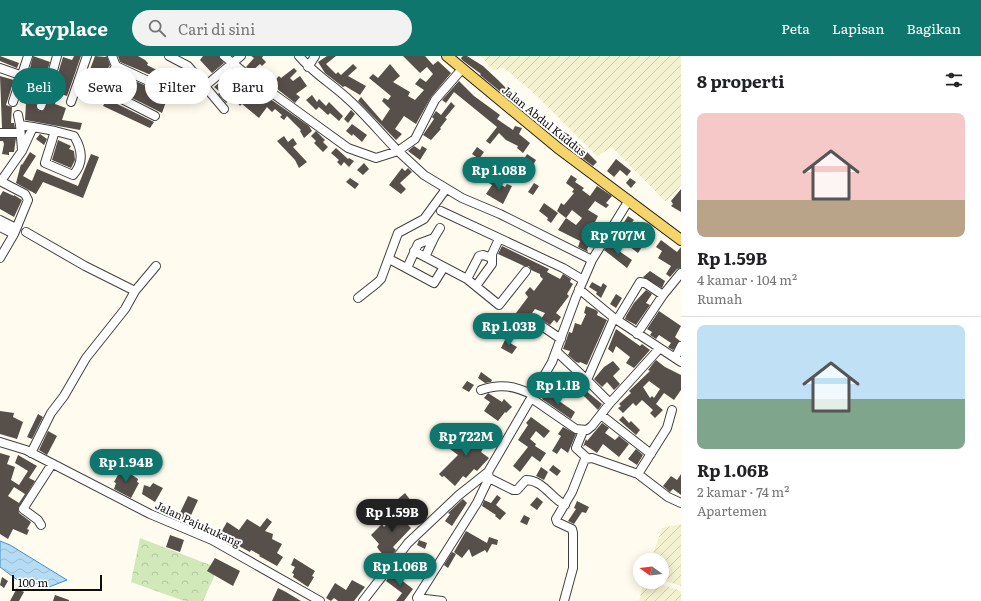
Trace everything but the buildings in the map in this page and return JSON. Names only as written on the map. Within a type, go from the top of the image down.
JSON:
[{"type":"main road","name":"Jalan Abdul Kuddus","points":[[447,56],[558,148],[681,240]]},
{"type":"street","points":[[24,68],[28,56]]},
{"type":"street","points":[[54,68],[57,56]]},
{"type":"street","points":[[71,102],[87,56]]},
{"type":"street","points":[[112,56],[116,66],[145,80]]},
{"type":"street","points":[[169,56],[190,68]]},
{"type":"street","points":[[224,56],[234,62],[246,74],[348,148],[376,158],[398,151],[415,139],[435,100],[462,69]]},
{"type":"street","points":[[210,82],[241,56]]},
{"type":"street","points":[[299,56],[308,67],[348,98],[418,170],[462,198],[500,214],[592,260]]},
{"type":"street","points":[[308,67],[315,56]]},
{"type":"street","points":[[116,66],[107,81],[106,89],[108,92],[155,116]]},
{"type":"street","points":[[0,68],[12,72]]},
{"type":"street","points":[[210,92],[224,109]]},
{"type":"street","points":[[18,115],[22,151]]},
{"type":"street","points":[[0,258],[15,231],[27,204],[28,198],[25,194],[0,181],[22,151],[33,127]]},
{"type":"street","points":[[0,133],[33,127],[55,131],[75,137],[81,150],[78,167],[74,176],[45,164],[55,131]]},
{"type":"street","points":[[358,298],[381,279],[398,233],[424,219],[446,189]]},
{"type":"street","points":[[442,601],[416,599],[458,534],[557,352],[579,289],[592,260],[629,200]]},
{"type":"street","points":[[440,210],[563,268],[583,280]]},
{"type":"street","points":[[0,220],[15,231]]},
{"type":"street","points":[[0,227],[15,231]]},
{"type":"street","points":[[425,257],[440,228]]},
{"type":"street","points":[[26,232],[85,266],[135,291]]},
{"type":"street","points":[[406,268],[418,244],[434,238]]},
{"type":"street","points":[[476,286],[491,264],[492,254],[499,239]]},
{"type":"street","points":[[414,251],[467,279],[499,305],[526,271]]},
{"type":"street","points":[[467,279],[479,256],[483,255],[492,258]]},
{"type":"street","points":[[393,261],[434,282],[444,267]]},
{"type":"street","points":[[31,453],[51,413],[64,396],[82,363],[125,309],[135,291],[156,266]]},
{"type":"street","points":[[637,334],[663,295],[681,273]]},
{"type":"street","points":[[587,380],[615,319],[640,282],[646,283],[663,295]]},
{"type":"street","points":[[579,289],[615,319],[678,360],[681,346]]},
{"type":"street","points":[[533,320],[561,339]]},
{"type":"street","points":[[659,349],[610,403],[592,426],[583,431],[576,448],[587,458],[592,458],[638,474],[668,497],[681,503]]},
{"type":"street","points":[[557,352],[610,403]]},
{"type":"street","points":[[481,390],[494,386],[510,386],[532,397],[576,429],[583,431]]},
{"type":"street","points":[[638,474],[667,428],[672,410]]},
{"type":"street","points":[[601,415],[651,454]]},
{"type":"street","name":"Jalan Pajukukang","points":[[0,442],[31,453],[150,514],[212,540],[320,601]]},
{"type":"street","points":[[564,601],[574,564],[573,531],[556,521],[557,516],[564,506],[587,458]]},
{"type":"street","points":[[41,525],[38,520],[23,509],[52,464]]},
{"type":"street","points":[[489,475],[513,490],[517,490],[526,480],[537,482],[564,506]]},
{"type":"street","points":[[363,601],[408,543],[459,495],[489,475]]},
{"type":"shaded area","points":[[481,56],[681,56],[681,185],[666,202],[612,147],[597,156],[535,94],[504,68],[493,70]]},
{"type":"shaded area","points":[[681,524],[681,586],[669,582],[669,553],[653,553],[662,528]]},
{"type":"shaded area","points":[[669,587],[681,591],[681,601],[639,601],[642,589],[669,589]]},
{"type":"green space","points":[[140,538],[218,568],[203,601],[184,601],[131,582]]},
{"type":"water","points":[[0,541],[10,545],[67,580],[49,587],[33,582],[28,588],[0,567]]}]
